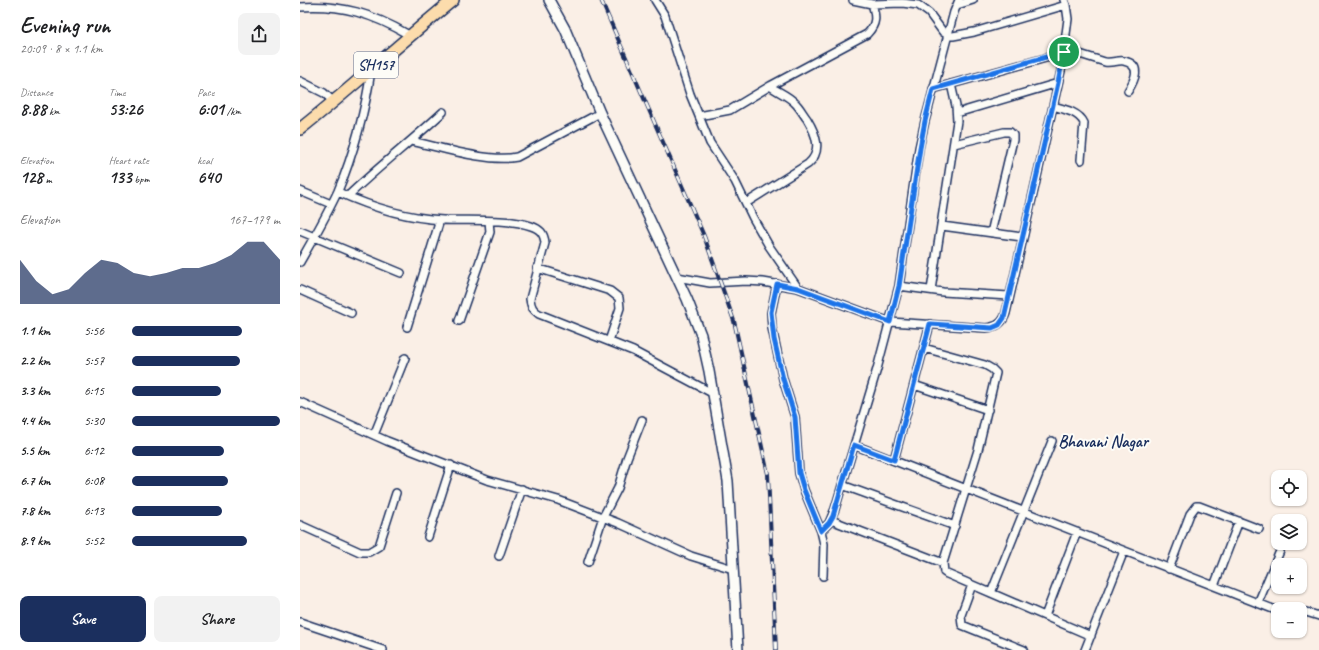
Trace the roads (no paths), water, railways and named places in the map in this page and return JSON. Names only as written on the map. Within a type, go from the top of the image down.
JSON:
[{"type":"main road","name":"SH157","points":[[300,129],[334,102],[409,35],[453,0]]},
{"type":"street","points":[[549,0],[565,29],[600,113],[696,318],[701,335],[728,481],[738,650]]},
{"type":"street","points":[[655,0],[665,16],[676,54],[710,143],[729,171],[769,246],[798,288]]},
{"type":"street","points":[[677,277],[717,284],[746,281],[798,288],[890,322],[986,328],[996,326],[1004,318],[1058,83],[1068,19],[1065,3],[974,32],[953,36],[940,30],[929,13],[918,5],[902,3],[872,4],[853,0]]},
{"type":"street","points":[[821,531],[831,520],[890,322],[899,286],[925,121],[948,35],[958,2],[973,0]]},
{"type":"street","points":[[699,116],[730,110],[770,86],[867,34],[875,23],[875,15],[872,4]]},
{"type":"street","points":[[300,8],[334,7],[355,11],[409,35]]},
{"type":"street","points":[[933,89],[1064,51],[1106,62],[1112,63],[1125,61],[1129,63],[1135,68],[1136,76],[1128,91]]},
{"type":"street","points":[[300,262],[338,192],[350,158],[368,93],[371,70]]},
{"type":"street","points":[[300,81],[324,93],[334,102]]},
{"type":"street","points":[[957,113],[1058,83]]},
{"type":"street","points":[[931,290],[954,144],[957,113],[951,84]]},
{"type":"street","points":[[746,204],[808,164],[812,160],[816,150],[816,137],[795,103],[787,96],[770,86]]},
{"type":"street","points":[[1053,106],[1078,115],[1083,120],[1081,160]]},
{"type":"street","points":[[348,196],[370,175],[444,112]]},
{"type":"street","points":[[411,141],[478,156],[509,159],[517,157],[600,113]]},
{"type":"street","points":[[954,144],[1004,132],[1010,132],[1013,135],[991,233]]},
{"type":"street","points":[[300,191],[331,204]]},
{"type":"street","points":[[338,192],[370,206],[417,218],[506,222],[530,225],[541,230],[545,243],[537,268],[530,299],[530,305],[534,310],[539,314],[633,351],[712,394]]},
{"type":"street","points":[[407,327],[440,220]]},
{"type":"street","points":[[459,321],[490,232],[489,221]]},
{"type":"street","points":[[942,226],[1022,237]]},
{"type":"street","points":[[300,231],[401,273]]},
{"type":"street","points":[[537,268],[610,291],[619,298],[620,308],[609,341]]},
{"type":"street","points":[[777,284],[771,312],[774,339],[783,379],[795,417],[799,473],[804,490],[821,531],[824,544],[823,576]]},
{"type":"street","points":[[899,286],[1009,296]]},
{"type":"street","points":[[300,290],[351,313]]},
{"type":"street","points":[[894,460],[930,324]]},
{"type":"street","points":[[924,348],[992,368],[996,374],[978,450],[943,563],[943,569],[947,574],[1091,636]]},
{"type":"street","points":[[374,435],[405,358]]},
{"type":"street","points":[[914,385],[988,410]]},
{"type":"street","points":[[300,402],[374,435],[487,480],[558,500],[603,517],[691,556],[733,569]]},
{"type":"street","points":[[588,562],[603,517],[618,488],[627,458],[642,420]]},
{"type":"street","points":[[991,593],[1052,441]]},
{"type":"street","points":[[854,445],[1271,608]]},
{"type":"street","points":[[428,537],[451,465]]},
{"type":"street","points":[[842,485],[955,526]]},
{"type":"street","points":[[499,556],[522,489]]},
{"type":"street","points":[[300,525],[360,552],[369,552],[379,546],[396,493]]},
{"type":"street","points":[[1169,569],[1191,510],[1196,506],[1259,529]]},
{"type":"street","points":[[831,520],[943,563]]},
{"type":"street","points":[[1214,586],[1239,521]]},
{"type":"street","points":[[1045,616],[1077,532]]},
{"type":"street","points":[[1085,650],[1124,551]]},
{"type":"street","points":[[1258,603],[1280,551]]},
{"type":"street","points":[[972,585],[961,616],[962,625],[1024,650]]},
{"type":"street","points":[[1307,612],[1319,616]]},
{"type":"street","points":[[300,622],[383,650]]},
{"type":"railway","points":[[601,0],[704,236],[734,321],[768,474],[776,650]]},
{"type":"district","name":"Bhavani Nagar","points":[[1103,441]]}]
